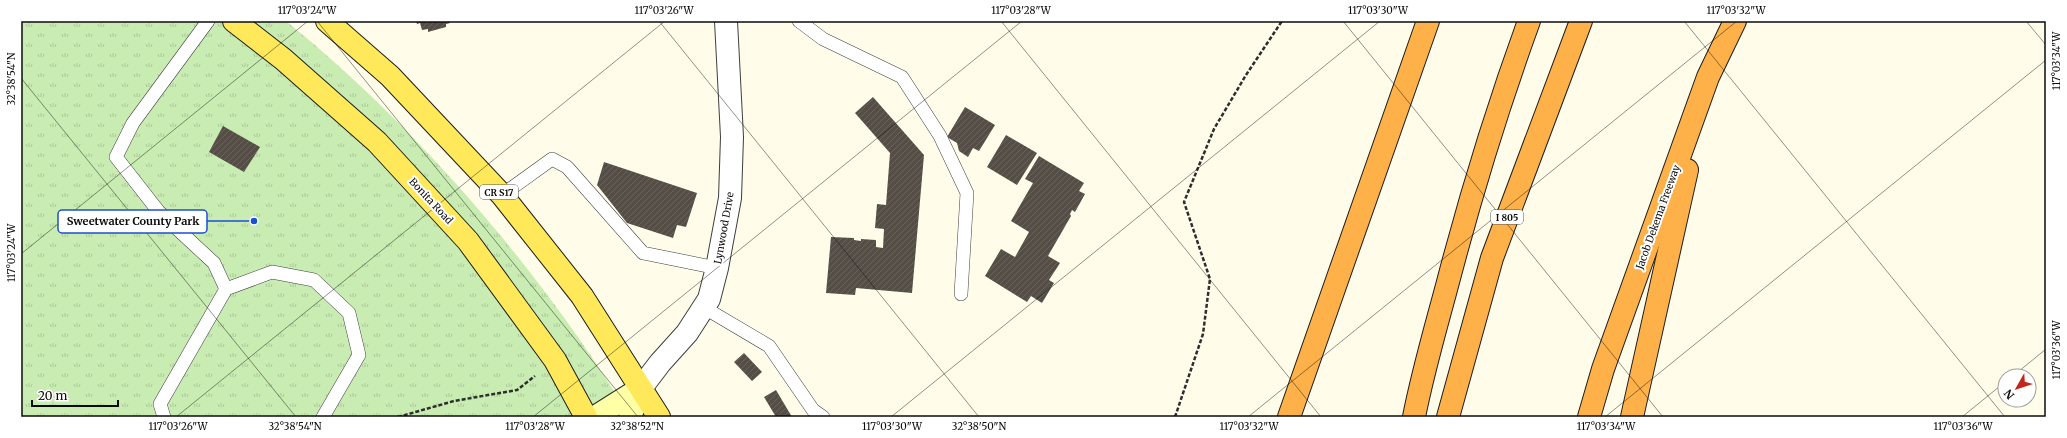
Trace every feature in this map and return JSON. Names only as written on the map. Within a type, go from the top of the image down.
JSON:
[{"type":"highway","points":[[1289,417],[1428,21]]},
{"type":"highway","points":[[1414,417],[1420,385],[1460,235],[1512,68],[1529,21]]},
{"type":"highway","name":"I 805","points":[[1448,417],[1492,258],[1581,21]]},
{"type":"highway","name":"Jacob Dekema Freeway","points":[[1589,417],[1603,369],[1708,77],[1735,21]]},
{"type":"highway","points":[[1632,417],[1708,77]]},
{"type":"main road","name":"Bonita Road","points":[[234,21],[283,59],[377,142],[468,241],[555,360],[586,417]]},
{"type":"main road","name":"CR S17","points":[[327,21],[390,76],[502,196],[582,296],[659,417]]},
{"type":"main road","points":[[595,417],[641,388]]},
{"type":"main road","points":[[630,417],[641,388]]},
{"type":"street","name":"Lynwood Drive","points":[[641,388],[660,363],[687,333],[708,299],[717,268],[730,198],[731,183],[732,137],[726,21]]},
{"type":"lane","points":[[208,21],[133,123],[116,157],[159,212],[214,263],[226,289]]},
{"type":"lane","points":[[799,21],[823,39],[902,77],[940,136],[967,193],[961,294]]},
{"type":"lane","points":[[502,196],[552,159],[567,167],[643,253],[717,268]]},
{"type":"lane","points":[[164,417],[160,404],[226,289],[272,272],[314,280],[349,313],[359,355],[323,417]]},
{"type":"lane","points":[[703,307],[769,346],[813,410],[823,417]]},
{"type":"path","points":[[1175,417],[1203,334],[1210,279],[1184,202],[1214,129],[1246,75],[1282,21]]},
{"type":"path","points":[[398,417],[454,401],[517,390],[555,360]]},
{"type":"green space","points":[[21,21],[286,21],[383,107],[474,205],[517,256],[558,309],[596,363],[630,417],[21,417]]},
{"type":"building","points":[[416,21],[450,21],[450,23],[446,24],[446,27],[428,32],[428,29],[422,30],[420,23],[417,24]]},
{"type":"building","points":[[873,97],[924,155],[912,293],[856,288],[855,295],[826,293],[831,237],[854,238],[854,240],[861,241],[861,239],[876,240],[876,247],[883,248],[884,229],[875,228],[877,204],[886,205],[890,153],[855,113]]},
{"type":"building","points":[[965,107],[995,125],[979,151],[973,148],[968,157],[959,151],[957,143],[947,137]]},
{"type":"building","points":[[223,126],[260,147],[244,172],[209,152]]},
{"type":"building","points":[[1006,135],[1037,153],[1017,185],[987,167]]},
{"type":"building","points":[[1039,156],[1084,183],[1079,191],[1085,194],[1075,212],[1072,210],[1070,214],[1071,216],[1048,256],[1060,263],[1049,280],[1054,283],[1042,303],[1031,296],[1027,302],[985,276],[1001,249],[1015,257],[1029,232],[1011,221],[1033,183],[1025,179]]},
{"type":"building","points":[[604,162],[697,193],[686,227],[677,225],[673,238],[627,223],[597,185]]},
{"type":"building","points":[[744,353],[762,372],[752,381],[734,362]]},
{"type":"building","points":[[776,390],[792,417],[776,417],[764,397]]},
{"type":"place","name":"Sweetwater County Park","points":[[254,221]]}]
